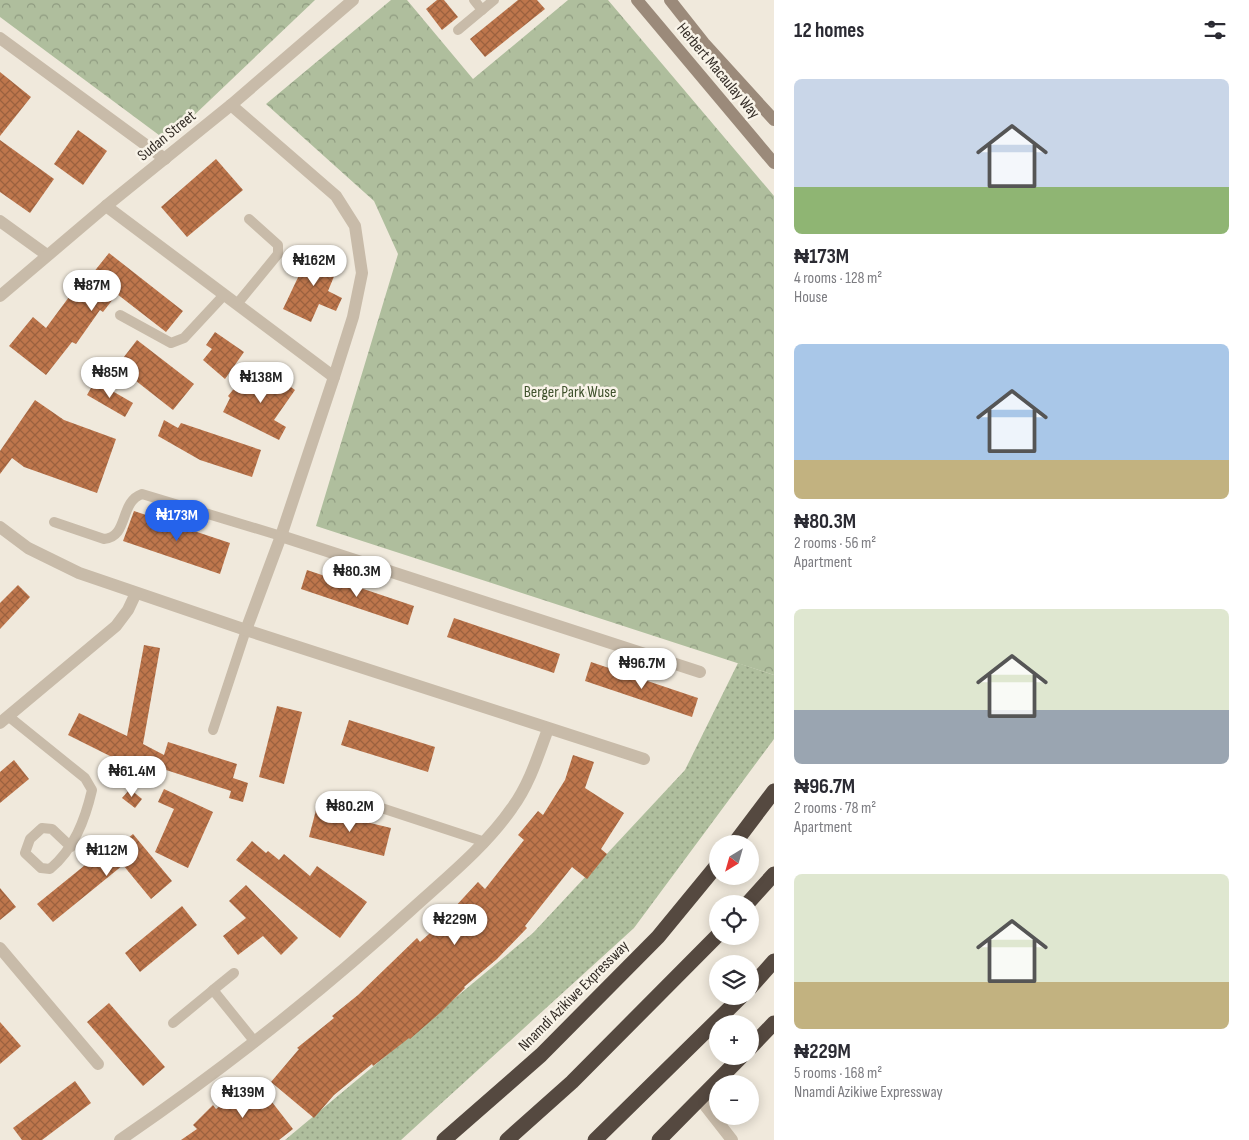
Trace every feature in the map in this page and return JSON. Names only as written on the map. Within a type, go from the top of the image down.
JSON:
[{"type":"highway","points":[[741,835],[774,791]]},
{"type":"highway","points":[[755,895],[774,874]]},
{"type":"highway","name":"Nnamdi Azikiwe Expressway","points":[[444,1140],[548,1048],[658,937],[709,875]]},
{"type":"highway","points":[[507,1140],[572,1082],[709,944]]},
{"type":"highway","points":[[759,978],[774,961]]},
{"type":"highway","points":[[595,1140],[733,1005]]},
{"type":"highway","points":[[759,1039],[774,1024]]},
{"type":"highway","points":[[659,1140],[733,1065]]},
{"type":"main road","name":"Herbert Macaulay Way","points":[[637,0],[774,163]]},
{"type":"main road","name":"Herbert Macaulay Way","points":[[670,0],[704,43],[774,120]]},
{"type":"street","name":"Sudan Street","points":[[0,296],[106,206],[231,105],[353,0]]},
{"type":"street","points":[[0,38],[165,159]]},
{"type":"street","points":[[231,105],[336,196],[355,226],[362,273],[353,317],[334,377],[281,536],[246,630]]},
{"type":"street","points":[[106,206],[334,377]]},
{"type":"street","points":[[0,221],[47,255]]},
{"type":"street","points":[[0,527],[28,548],[79,573],[246,630],[644,759]]},
{"type":"street","points":[[281,536],[700,672]]},
{"type":"street","points":[[4,719],[116,626],[128,610],[136,593]]},
{"type":"street","points":[[120,1140],[255,1042],[367,950],[485,842],[513,808],[530,775],[548,729]]},
{"type":"street","points":[[0,948],[98,1064]]},
{"type":"street","points":[[700,1099],[732,1140]]},
{"type":"lane","points":[[474,0],[482,10]]},
{"type":"lane","points":[[458,30],[494,0]]},
{"type":"lane","points":[[237,304],[278,254],[279,250],[278,245],[248,219]]},
{"type":"lane","points":[[120,315],[171,343],[184,338],[224,295]]},
{"type":"lane","points":[[54,522],[104,540],[112,539],[119,533],[128,505],[133,497],[142,494],[281,536]]},
{"type":"lane","points":[[213,730],[246,630]]},
{"type":"lane","points":[[4,719],[85,778],[92,790],[71,847],[50,869],[41,868],[25,853],[30,839],[42,828],[52,830],[71,847]]},
{"type":"lane","points":[[345,796],[485,842]]},
{"type":"lane","points":[[173,1023],[234,973]]},
{"type":"lane","points":[[212,990],[255,1042]]},
{"type":"green space","points":[[0,0],[315,0],[167,141],[0,17]]},
{"type":"green space","name":"Berger Park Wuse","points":[[391,0],[407,0],[473,79],[568,0],[608,0],[774,196],[774,675],[316,526],[398,254],[374,201],[266,104]]},
{"type":"green space","points":[[738,663],[774,675],[774,739],[634,928],[401,1140],[285,1140],[533,933],[685,770]]},
{"type":"building","points":[[437,0],[444,0],[458,17],[442,30],[426,9]]},
{"type":"building","points":[[518,0],[537,0],[545,9],[485,57],[470,39]]},
{"type":"building","points":[[0,72],[31,97],[0,136]]},
{"type":"building","points":[[78,130],[107,151],[83,185],[54,164]]},
{"type":"building","points":[[0,140],[54,179],[30,213],[0,192]]},
{"type":"building","points":[[216,159],[243,190],[187,237],[161,207]]},
{"type":"building","points":[[311,250],[340,262],[328,291],[342,298],[336,311],[319,304],[311,322],[283,309]]},
{"type":"building","points":[[109,253],[183,311],[166,332],[117,294],[103,312],[100,310],[76,344],[72,342],[46,375],[9,346],[33,317],[46,328],[89,270],[93,273]]},
{"type":"building","points":[[215,332],[244,352],[225,379],[203,360],[212,349],[206,345]]},
{"type":"building","points":[[137,340],[194,384],[173,410],[117,366]]},
{"type":"building","points":[[265,368],[295,390],[274,420],[286,427],[279,440],[223,412],[230,398],[228,396],[236,386],[247,394]]},
{"type":"building","points":[[95,381],[133,403],[125,417],[87,395]]},
{"type":"building","points":[[35,400],[64,420],[116,439],[97,493],[24,467],[12,458],[0,474],[0,451]]},
{"type":"building","points":[[164,420],[178,428],[181,423],[261,450],[252,477],[200,460],[158,436]]},
{"type":"building","points":[[134,511],[230,543],[220,574],[123,541]]},
{"type":"building","points":[[307,570],[414,606],[408,625],[301,589]]},
{"type":"building","points":[[18,585],[30,597],[0,629],[0,603]]},
{"type":"building","points":[[454,618],[560,654],[554,673],[447,637]]},
{"type":"building","points":[[144,645],[160,648],[143,744],[164,755],[168,742],[237,764],[233,778],[248,783],[243,802],[229,798],[231,791],[132,759],[130,766],[68,735],[79,713],[127,736]]},
{"type":"building","points":[[591,662],[698,698],[692,717],[585,681]]},
{"type":"building","points":[[277,706],[302,712],[284,784],[259,777]]},
{"type":"building","points":[[349,720],[435,747],[428,772],[341,745]]},
{"type":"building","points":[[573,755],[594,762],[585,788],[624,813],[601,849],[607,854],[587,879],[572,867],[525,926],[527,928],[497,959],[464,987],[441,1012],[410,1039],[373,1066],[372,1064],[334,1095],[314,1118],[271,1082],[299,1049],[297,1048],[334,1018],[332,1016],[358,995],[417,938],[420,942],[455,911],[453,909],[478,882],[485,889],[524,840],[518,835],[538,811],[543,815],[565,780]]},
{"type":"building","points":[[14,760],[29,779],[0,803],[0,772]]},
{"type":"building","points":[[130,789],[142,799],[135,808],[122,798]]},
{"type":"building","points":[[164,789],[213,812],[188,868],[155,852],[174,809],[158,802]]},
{"type":"building","points":[[316,810],[391,828],[384,856],[309,837]]},
{"type":"building","points":[[133,834],[172,881],[151,899],[123,865],[53,922],[37,904],[95,857],[99,862]]},
{"type":"building","points":[[252,841],[266,853],[268,851],[279,860],[284,854],[310,876],[317,866],[367,902],[340,938],[236,860]]},
{"type":"building","points":[[246,885],[298,938],[281,955],[263,936],[238,955],[223,936],[246,918],[229,901]]},
{"type":"building","points":[[0,888],[16,907],[0,920]]},
{"type":"building","points":[[182,906],[197,925],[140,972],[125,953]]},
{"type":"building","points":[[109,1003],[165,1067],[143,1086],[87,1022]]},
{"type":"building","points":[[0,1022],[21,1046],[0,1064]]},
{"type":"building","points":[[254,1079],[293,1129],[279,1140],[181,1140],[197,1129],[193,1125],[213,1105],[216,1109]]},
{"type":"building","points":[[75,1081],[91,1103],[42,1140],[22,1140],[13,1128]]}]
